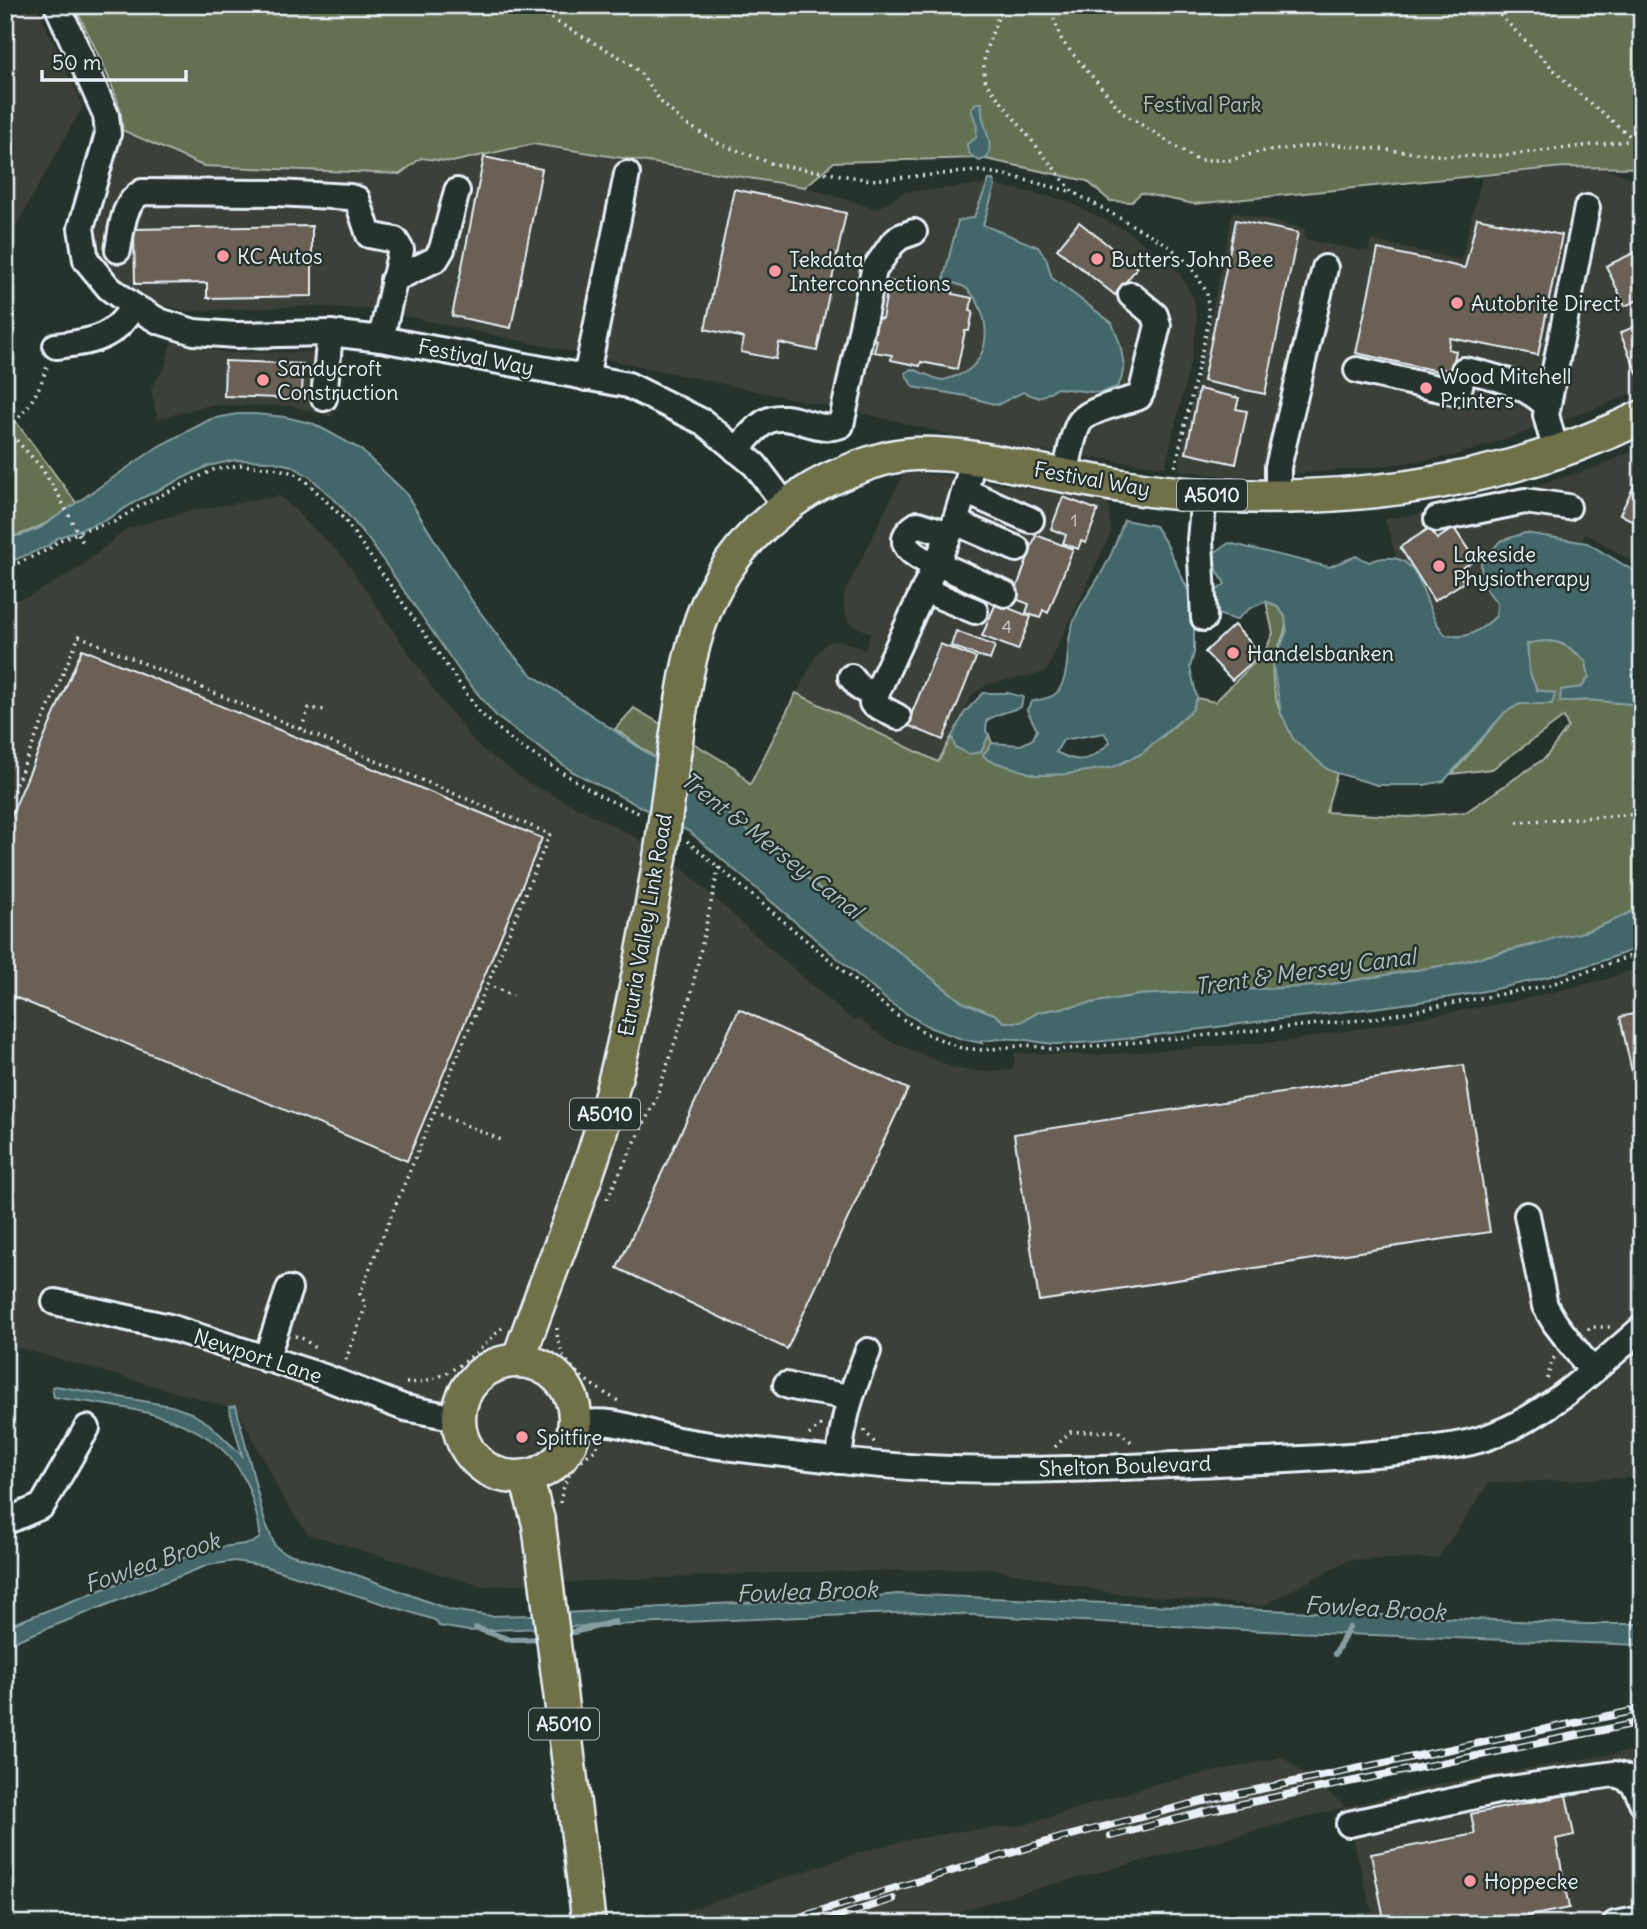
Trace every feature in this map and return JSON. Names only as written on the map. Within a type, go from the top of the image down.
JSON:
[{"type":"main road","name":"Festival Way","points":[[786,506],[814,487],[853,469],[912,453],[971,457],[1065,475],[1204,495],[1322,496],[1397,490],[1464,478],[1556,452],[1605,435],[1642,417]]},
{"type":"main road","name":"Etruria Valley Link Road","points":[[518,1361],[571,1219],[614,1083],[671,848],[674,754],[685,678],[697,634],[710,594],[726,566],[759,529],[786,506]]},
{"type":"main road","points":[[518,1361],[537,1364],[554,1373],[570,1396],[575,1424],[570,1443],[559,1459],[544,1471],[526,1477],[509,1477],[478,1463],[467,1450],[460,1435],[458,1418],[461,1400],[477,1377],[500,1363],[518,1361]]},
{"type":"main road","name":"A5010","points":[[526,1477],[549,1518],[589,1924]]},
{"type":"street","name":"Festival Way","points":[[57,5],[106,114],[108,134],[81,228],[86,260],[109,288],[133,306],[159,321],[194,332],[236,335],[330,333],[381,339],[498,373],[586,378],[628,385],[703,422],[755,465],[786,506]]},
{"type":"street","points":[[586,378],[627,174]]},
{"type":"street","points":[[393,280],[436,260],[442,249],[457,191]]},
{"type":"street","points":[[118,250],[128,207],[133,197],[142,192],[264,192],[342,196],[357,200],[369,235],[395,240],[401,250],[381,339]]},
{"type":"street","points":[[1556,452],[1549,431],[1547,406],[1587,208]]},
{"type":"street","points":[[736,450],[762,424],[773,418],[834,428],[841,425],[874,270],[892,244],[900,237],[914,232]]},
{"type":"street","points":[[1279,497],[1278,467],[1325,268]]},
{"type":"street","points":[[1065,475],[1078,425],[1083,418],[1139,397],[1142,391],[1158,325],[1155,315],[1131,295]]},
{"type":"street","points":[[56,345],[94,341],[126,320],[133,306]]},
{"type":"street","points":[[324,398],[330,333]]},
{"type":"street","points":[[1357,370],[1458,393],[1464,370],[1509,381],[1535,394],[1547,406]]},
{"type":"street","points":[[898,717],[872,703],[952,528],[965,491],[971,457]]},
{"type":"street","points":[[1464,478],[1466,497],[1477,515]]},
{"type":"street","points":[[965,491],[1031,520]]},
{"type":"street","points":[[1204,495],[1200,540],[1204,618]]},
{"type":"street","points":[[1437,519],[1477,515],[1525,501],[1568,507]]},
{"type":"street","points":[[1005,594],[915,556],[906,544],[907,532],[918,524],[952,528],[1017,549]]},
{"type":"street","points":[[924,590],[975,611]]},
{"type":"street","points":[[851,677],[860,688],[876,696]]},
{"type":"street","points":[[1527,1216],[1545,1306],[1592,1371]]},
{"type":"street","points":[[266,1359],[289,1289]]},
{"type":"street","name":"Newport Lane","points":[[55,1302],[169,1327],[324,1377],[405,1408],[458,1418]]},
{"type":"street","name":"Shelton Boulevard","points":[[575,1424],[596,1421],[629,1425],[676,1439],[839,1461],[969,1471],[1099,1470],[1356,1457],[1458,1446],[1499,1433],[1541,1410],[1642,1328]]},
{"type":"street","points":[[839,1461],[842,1424],[849,1398],[868,1351]]},
{"type":"street","points":[[786,1385],[806,1391],[831,1392],[849,1398]]},
{"type":"street","points":[[5,1522],[42,1506],[87,1428]]},
{"type":"street","points":[[1349,1824],[1497,1791],[1642,1768]]},
{"type":"street","points":[[1614,1774],[1626,1777],[1636,1785],[1642,1802]]},
{"type":"street","points":[[1615,1924],[1642,1919]]},
{"type":"path","points":[[527,5],[628,62],[641,74],[662,103],[683,122],[718,143],[773,164],[871,180],[978,171],[1001,174],[1073,192],[1163,242],[1181,256],[1196,274],[1207,293],[1209,320],[1170,492]]},
{"type":"path","points":[[1001,5],[999,18],[985,49],[982,68],[986,83],[1073,192]]},
{"type":"path","points":[[1049,5],[1062,41],[1123,113],[1197,160],[1231,160],[1258,152],[1329,144],[1446,156],[1498,156],[1635,140]]},
{"type":"path","points":[[1490,5],[1571,86],[1642,148]]},
{"type":"path","points":[[5,475],[10,462],[7,430]]},
{"type":"path","points":[[7,430],[40,466],[83,543]]},
{"type":"path","points":[[5,569],[49,549],[58,541],[114,522],[143,504],[213,470],[241,465],[294,473],[308,483],[344,519],[480,713],[500,732],[527,751],[602,797],[648,817]]},
{"type":"path","points":[[5,810],[79,636],[550,834],[360,1294],[366,1305],[345,1364]]},
{"type":"path","points":[[301,729],[309,708],[325,710]]},
{"type":"path","points":[[1517,822],[1642,814]]},
{"type":"path","points":[[671,848],[719,866],[797,935],[896,1015],[927,1034],[961,1048],[983,1050],[1027,1045],[1058,1050],[1370,1018],[1549,985],[1642,952]]},
{"type":"path","points":[[603,1207],[656,1099],[691,994],[719,866]]},
{"type":"path","points":[[487,985],[513,996]]},
{"type":"path","points":[[434,1112],[504,1141]]},
{"type":"path","points":[[396,1381],[407,1384],[427,1382],[447,1374],[479,1350],[508,1318]]},
{"type":"path","points":[[304,1339],[326,1355]]},
{"type":"path","points":[[558,1340],[560,1350],[576,1373],[604,1392]]},
{"type":"path","points":[[335,1359],[355,1368]]},
{"type":"path","points":[[1542,1388],[1549,1376],[1553,1359]]},
{"type":"path","points":[[1070,1432],[1118,1431],[1136,1445]]},
{"type":"path","points":[[549,1518],[570,1471],[581,1459],[597,1449]]},
{"type":"shaded area","points":[[5,5],[36,5],[83,106],[5,245]]},
{"type":"shaded area","points":[[122,130],[203,166],[399,174],[421,158],[452,162],[533,144],[805,187],[876,209],[905,192],[991,184],[1065,200],[1129,232],[1178,271],[1194,299],[1197,323],[1192,355],[1165,467],[983,443],[883,418],[376,310],[313,306],[186,311],[155,303],[129,289],[103,259],[96,244],[97,229]]},
{"type":"shaded area","points":[[1564,167],[1592,167],[1620,173],[1642,184],[1642,389],[1590,411],[1454,456],[1367,468],[1240,478],[1178,470],[1233,212],[1305,229],[1304,239],[1368,252],[1371,240],[1461,260],[1482,177]]},
{"type":"shaded area","points":[[171,342],[227,353],[345,354],[332,417],[290,406],[210,405],[157,419],[151,388],[165,367]]},
{"type":"shaded area","name":"Lakeside Physiotherapy","points":[[1642,447],[1642,567],[1585,533],[1582,542],[1525,533],[1488,594],[1497,603],[1496,616],[1480,631],[1458,638],[1445,635],[1414,574],[1404,561],[1397,559],[1385,519],[1437,511],[1501,496],[1600,466]]},
{"type":"shaded area","points":[[904,473],[946,475],[1108,502],[1111,532],[1046,672],[988,684],[972,695],[938,763],[797,693],[816,655],[827,643],[841,641],[865,650],[871,633],[850,624],[844,611],[844,594]]},
{"type":"shaded area","points":[[280,496],[343,557],[438,696],[477,745],[527,782],[624,831],[673,860],[852,1020],[859,1019],[886,1039],[954,1068],[983,1072],[1013,1070],[1015,1053],[1096,1055],[1289,1041],[1515,1001],[1603,980],[1642,967],[1642,1477],[1489,1483],[1438,1558],[1348,1560],[1263,1606],[1113,1593],[989,1568],[745,1574],[481,1586],[308,1534],[283,1498],[236,1406],[229,1407],[5,1344],[5,603],[30,596],[76,570],[127,529],[188,511]]},
{"type":"shaded area","points":[[1642,1749],[1642,1924],[1375,1924],[1345,1807],[1005,1897],[922,1924],[647,1924],[862,1852],[903,1841],[961,1831],[1024,1825],[1155,1784],[1283,1757],[1346,1807],[1439,1784]]},
{"type":"green space","name":"Festival Park","points":[[74,5],[1642,5],[1642,168],[1564,167],[1194,204],[1141,193],[1131,202],[1110,201],[1087,181],[981,158],[834,162],[805,187],[533,144],[452,162],[421,158],[400,174],[203,166],[122,130],[122,118],[112,86]]},
{"type":"green space","points":[[5,407],[77,504],[34,529],[5,538]]},
{"type":"green space","points":[[1266,601],[1284,614],[1286,621],[1273,665],[1274,690],[1281,714],[1327,769],[1337,773],[1326,812],[1409,817],[1466,812],[1545,758],[1568,727],[1564,717],[1492,769],[1452,774],[1505,712],[1537,690],[1529,672],[1527,644],[1545,641],[1559,643],[1572,649],[1586,661],[1589,677],[1582,687],[1561,702],[1588,700],[1642,705],[1642,906],[1619,919],[1581,933],[1453,964],[1320,986],[1139,995],[1039,1012],[1021,1022],[1004,1022],[994,1014],[962,1002],[681,776],[615,729],[634,708],[735,768],[750,785],[796,693],[938,762],[952,736],[955,747],[981,751],[989,735],[992,743],[984,755],[988,760],[1036,775],[1066,774],[1112,767],[1141,754],[1192,710],[1197,698],[1215,702],[1265,652],[1273,633]]},
{"type":"water","points":[[976,103],[982,103],[982,116],[989,145],[987,158],[980,161],[970,155],[967,147],[967,144],[976,138],[977,126],[971,109]]},
{"type":"water","points":[[989,180],[993,180],[995,186],[983,225],[1038,247],[1046,258],[1052,278],[1112,323],[1124,366],[1117,387],[1100,393],[1057,388],[1039,398],[1023,392],[997,405],[966,396],[913,387],[905,373],[911,369],[945,380],[966,371],[983,351],[985,325],[982,311],[966,288],[945,281],[944,277],[958,221],[974,217]]},
{"type":"water","points":[[237,414],[285,417],[314,424],[360,449],[405,492],[472,601],[506,647],[531,674],[681,776],[962,1002],[994,1014],[1004,1022],[1021,1022],[1039,1012],[1139,995],[1320,986],[1453,964],[1588,931],[1642,906],[1642,946],[1597,963],[1550,976],[1456,996],[1136,1038],[1059,1044],[1012,1039],[981,1041],[982,1043],[931,1028],[889,1002],[690,832],[573,772],[497,717],[463,676],[369,540],[339,504],[310,477],[292,466],[270,461],[235,460],[208,466],[140,499],[106,520],[57,538],[48,546],[5,564],[5,538],[40,528],[159,446],[211,419]]},
{"type":"water","points":[[1124,520],[1155,526],[1187,588],[1194,595],[1194,653],[1190,667],[1197,698],[1192,710],[1141,754],[1113,767],[1066,774],[1036,775],[988,760],[983,755],[992,743],[1021,745],[1033,739],[1037,730],[1027,710],[1031,702],[1050,697],[1063,683],[1075,619],[1110,558]],"holes":[[[1104,733],[1110,742],[1085,759],[1072,759],[1056,752],[1063,740]]]},
{"type":"water","points":[[1525,533],[1587,543],[1642,578],[1642,705],[1588,700],[1560,702],[1561,690],[1582,687],[1589,677],[1586,661],[1572,649],[1559,643],[1545,641],[1527,644],[1529,672],[1537,690],[1555,693],[1552,704],[1520,704],[1505,712],[1444,781],[1424,785],[1377,785],[1327,769],[1293,739],[1281,713],[1273,666],[1287,631],[1285,616],[1276,605],[1266,601],[1249,609],[1236,620],[1211,612],[1211,595],[1225,584],[1209,556],[1229,543],[1329,567],[1356,556],[1369,562],[1385,558],[1401,560],[1417,577],[1434,619],[1445,635],[1467,635],[1479,630],[1496,616],[1497,603],[1482,584],[1481,563],[1500,541]]},
{"type":"water","points":[[983,693],[1008,693],[1023,697],[1021,707],[987,720],[986,731],[989,735],[981,752],[969,754],[955,747],[952,736],[965,712]]},
{"type":"water","points":[[52,1387],[171,1406],[191,1413],[209,1424],[242,1455],[229,1407],[236,1406],[264,1519],[275,1546],[283,1552],[360,1576],[450,1610],[491,1616],[532,1615],[848,1599],[897,1594],[1587,1624],[1642,1624],[1642,1645],[1264,1631],[919,1612],[469,1631],[439,1626],[435,1620],[264,1566],[235,1561],[208,1565],[5,1645],[5,1627],[206,1549],[252,1543],[260,1538],[253,1502],[241,1472],[223,1450],[200,1433],[173,1421],[144,1412],[54,1397]]},
{"type":"building","points":[[484,157],[542,169],[511,328],[452,316]]},
{"type":"building","name":"Tekdata Interconnections","points":[[734,189],[846,213],[817,351],[779,343],[776,359],[741,352],[744,338],[705,329]]},
{"type":"building","name":"Autobrite Direct","points":[[1477,218],[1562,235],[1538,355],[1450,338],[1448,349],[1456,351],[1452,371],[1443,369],[1442,372],[1356,353],[1378,249],[1465,268]]},
{"type":"building","points":[[1236,220],[1298,233],[1265,394],[1203,381]]},
{"type":"building","name":"Butters John Bee","points":[[1079,222],[1137,268],[1115,295],[1057,249]]},
{"type":"building","name":"KC Autos","points":[[312,226],[312,296],[207,298],[207,283],[135,284],[134,229]]},
{"type":"building","points":[[1642,249],[1642,298],[1625,306],[1606,266]]},
{"type":"building","points":[[906,280],[953,290],[953,294],[972,298],[970,311],[973,311],[969,331],[965,331],[957,369],[921,362],[920,366],[891,360],[892,355],[874,352],[877,340],[868,338],[872,317],[882,319],[889,281],[905,284]]},
{"type":"building","points":[[1642,323],[1642,379],[1640,380],[1620,333]]},
{"type":"building","name":"Sandycroft Construction","points":[[225,361],[303,364],[302,399],[224,396]]},
{"type":"building","points":[[1199,389],[1239,398],[1236,409],[1247,411],[1236,464],[1186,453]]},
{"type":"building","points":[[1642,470],[1642,526],[1620,514]]},
{"type":"building","points":[[1063,497],[1098,510],[1086,543],[1081,541],[1078,549],[1063,543],[1066,535],[1051,529]]},
{"type":"building","name":"Lakeside Physiotherapy","points":[[1430,528],[1437,539],[1454,528],[1475,560],[1457,571],[1464,582],[1434,601],[1400,547]]},
{"type":"building","points":[[1036,535],[1073,549],[1048,613],[1043,610],[1040,618],[1026,613],[1029,604],[1013,598]]},
{"type":"building","points":[[996,603],[1031,617],[1018,650],[982,636]]},
{"type":"building","name":"Handelsbanken","points":[[1234,625],[1261,654],[1232,680],[1205,652]]},
{"type":"building","points":[[956,631],[995,646],[990,660],[951,646]]},
{"type":"building","points":[[940,644],[976,658],[943,740],[907,725]]},
{"type":"building","points":[[82,649],[542,838],[407,1161],[5,993],[5,830]]},
{"type":"building","points":[[739,1009],[908,1089],[787,1349],[617,1268]]},
{"type":"building","points":[[1642,1012],[1642,1118],[1620,1017]]},
{"type":"building","points":[[1464,1065],[1490,1232],[1039,1301],[1014,1134]]},
{"type":"building","name":"Hoppecke","points":[[1566,1795],[1574,1835],[1556,1839],[1569,1908],[1488,1924],[1385,1924],[1371,1854],[1475,1834],[1471,1814]]},
{"type":"waterway","name":"Fowlea Brook","points":[[561,1635],[615,1622]]},
{"type":"waterway","name":"Fowlea Brook","points":[[476,1628],[511,1640],[544,1639]]},
{"type":"waterway","points":[[1335,1654],[1349,1628]]},
{"type":"railway","points":[[777,1924],[1060,1838],[1203,1801],[1642,1709]]},
{"type":"railway","points":[[1111,1836],[1212,1810],[1642,1722]]},
{"type":"railway","points":[[816,1924],[893,1899]]},
{"type":"place","name":"KC Autos","points":[[223,256]]},
{"type":"place","name":"Butters John Bee","points":[[1097,259]]},
{"type":"place","name":"Tekdata Interconnections","points":[[775,271]]},
{"type":"place","name":"Autobrite Direct","points":[[1457,303]]},
{"type":"place","name":"Sandycroft Construction","points":[[263,380]]},
{"type":"place","name":"Wood Mitchell Printers","points":[[1426,388]]},
{"type":"place","name":"Lakeside Physiotherapy","points":[[1439,566]]},
{"type":"place","name":"Handelsbanken","points":[[1233,653]]},
{"type":"place","name":"Spitfire","points":[[522,1437]]},
{"type":"place","name":"Hoppecke","points":[[1470,1881]]},
{"type":"water label","name":"Trent & Mersey Canal","points":[[772,845]]},
{"type":"water label","name":"Trent & Mersey Canal","points":[[1305,971]]}]
